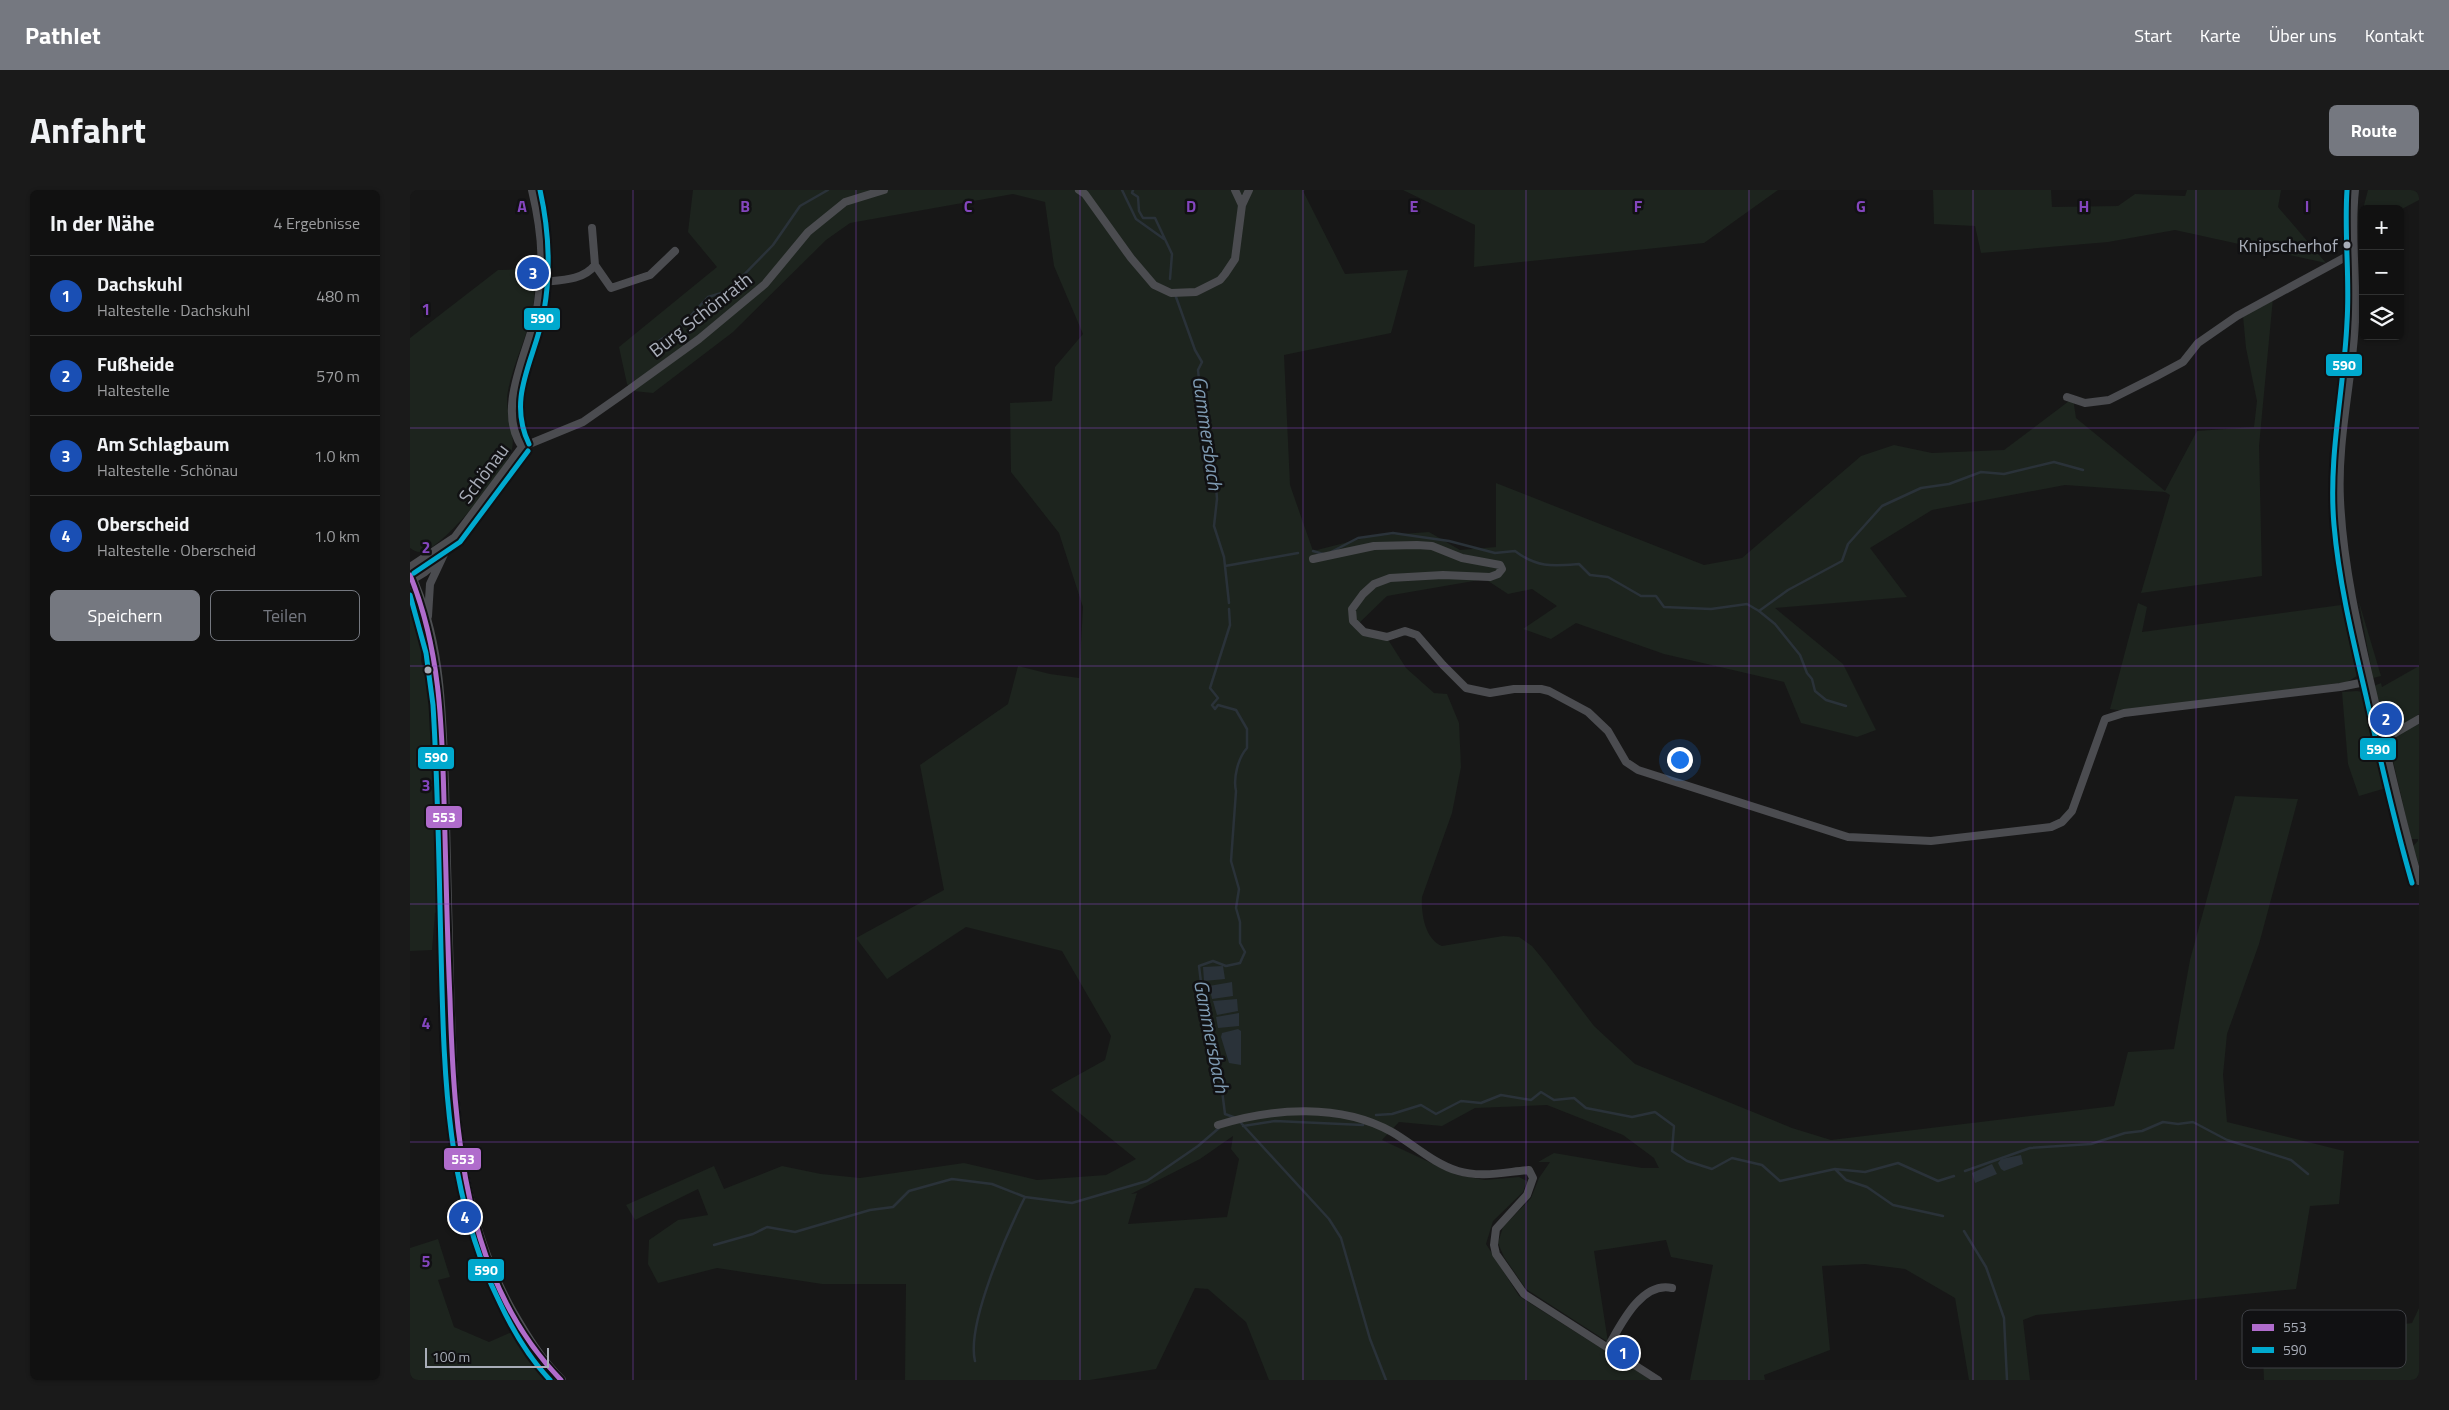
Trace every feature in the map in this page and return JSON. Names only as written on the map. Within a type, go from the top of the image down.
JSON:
[{"type":"main road","points":[[411,578],[428,620],[437,669],[441,711],[452,1082],[461,1163],[476,1228],[501,1292],[523,1331],[546,1364],[561,1380]]},
{"type":"street","name":"Schönau","points":[[411,578],[435,564],[446,552],[455,537],[522,447],[512,416],[513,394],[517,372],[536,316],[541,282],[537,212],[532,190]]},
{"type":"street","name":"Burg Schönrath","points":[[522,447],[583,422],[623,394],[699,339],[765,284],[808,232],[845,202],[884,190]]},
{"type":"street","points":[[1079,190],[1085,194],[1131,258],[1154,285],[1171,293],[1196,292],[1220,280],[1235,259],[1242,205],[1249,190]]},
{"type":"street","points":[[1235,190],[1242,205]]},
{"type":"street","points":[[2355,190],[2353,253],[2355,324],[2341,433],[2340,499],[2348,576],[2383,740],[2419,881]]},
{"type":"street","points":[[592,228],[595,266],[612,288],[650,275],[676,251]]},
{"type":"street","points":[[2067,397],[2086,403],[2109,400],[2161,374],[2183,362],[2198,343],[2237,316],[2353,253]]},
{"type":"street","points":[[541,282],[578,277],[589,272],[595,266]]},
{"type":"street","name":"Schönau","points":[[410,567],[455,537]]},
{"type":"street","points":[[1313,559],[1374,546],[1417,545],[1432,546],[1462,558],[1500,565],[1502,568],[1498,574],[1490,577],[1435,575],[1390,578],[1374,584],[1363,594],[1352,609],[1353,621],[1364,632],[1387,637],[1405,631],[1417,635],[1443,666],[1466,688],[1490,693],[1531,688],[1549,691],[1598,719],[1608,731],[1626,762],[1638,770],[1832,833],[1863,838],[1931,841],[2051,827],[2068,818],[2078,798],[2105,718],[2340,687],[2370,681]]},
{"type":"street","points":[[428,620],[430,584],[446,552]]},
{"type":"street","points":[[2383,740],[2419,719]]},
{"type":"street","points":[[1218,1126],[1243,1117],[1298,1112],[1330,1113],[1366,1119],[1457,1171],[1485,1175],[1530,1170],[1533,1178],[1527,1195],[1496,1229],[1494,1245],[1496,1254],[1524,1294],[1658,1380]]},
{"type":"street","points":[[1608,1347],[1634,1302],[1656,1290],[1665,1287],[1672,1288]]},
{"type":"shaded area","points":[[693,190],[1306,190],[1303,191],[1345,274],[1408,270],[1391,333],[1284,355],[1290,485],[1313,551],[1372,536],[1429,532],[1460,550],[1496,547],[1496,483],[1704,565],[1742,558],[1861,456],[1894,445],[1932,453],[2004,450],[2073,398],[2076,418],[2165,491],[2197,431],[2254,427],[2257,401],[2246,348],[2243,316],[2273,298],[2259,446],[2262,576],[2141,593],[2170,495],[2165,492],[2065,485],[1932,510],[1870,548],[1907,597],[1775,608],[1843,664],[1876,730],[1857,737],[1801,723],[1784,682],[1664,654],[1576,623],[1551,639],[1523,629],[1557,606],[1532,589],[1508,594],[1485,579],[1387,596],[1357,625],[1387,638],[1406,668],[1434,693],[1447,694],[1459,723],[1461,767],[1452,813],[1422,897],[1425,925],[1436,943],[1442,946],[1503,936],[1519,937],[1532,946],[1594,1026],[1635,1064],[1792,1128],[1831,1140],[2114,1106],[2128,1052],[2174,1049],[2190,960],[2235,796],[2298,799],[2259,944],[2227,1034],[2223,1075],[2227,1122],[2344,1151],[2339,1204],[2310,1206],[2296,1289],[2036,1315],[2023,1320],[2030,1380],[1969,1380],[1955,1298],[1905,1269],[1865,1264],[1822,1266],[1830,1350],[1764,1375],[1765,1380],[1690,1380],[1713,1265],[1671,1257],[1666,1240],[1594,1251],[1608,1342],[1526,1289],[1504,1257],[1498,1243],[1503,1227],[1531,1198],[1539,1178],[1550,1162],[1538,1162],[1554,1153],[1642,1168],[1659,1168],[1654,1158],[1623,1135],[1547,1105],[1475,1108],[1442,1126],[1399,1122],[1382,1140],[1457,1175],[1485,1180],[1519,1177],[1527,1181],[1523,1192],[1493,1221],[1486,1244],[1519,1296],[1604,1350],[1609,1360],[1616,1357],[1651,1380],[1269,1380],[1246,1322],[1208,1289],[1195,1288],[1156,1369],[1090,1380],[905,1380],[906,1284],[822,1284],[717,1268],[658,1283],[648,1264],[649,1240],[678,1220],[708,1215],[698,1189],[635,1220],[626,1205],[714,1166],[724,1189],[782,1166],[821,1174],[860,1178],[964,1163],[1037,1180],[1106,1175],[1136,1159],[1051,1090],[1105,1060],[1111,1036],[1062,951],[966,927],[887,979],[856,938],[944,890],[920,765],[1008,704],[1018,666],[1050,674],[1079,678],[1083,607],[1059,533],[1011,472],[1010,403],[1052,401],[1055,367],[1083,334],[1054,266],[1045,202],[1013,194],[850,223],[826,240],[733,332],[653,393],[633,391],[627,384],[619,347],[717,267],[688,232]],"holes":[[[1233,1136],[1231,1149],[1239,1159],[1227,1217],[1128,1224],[1137,1193],[1131,1194],[1200,1159]]]},
{"type":"shaded area","points":[[1403,190],[1778,190],[1704,243],[1474,267],[1475,225]]},
{"type":"shaded area","points":[[1933,190],[2051,190],[2052,207],[2118,206],[2135,194],[2185,196],[2187,190],[2281,190],[2278,207],[2326,263],[2175,230],[2108,242],[1981,253],[1975,226],[1934,224]]},
{"type":"shaded area","points":[[2368,190],[2419,190],[2419,200],[2404,208],[2404,205],[2364,205]]},
{"type":"shaded area","points":[[535,269],[531,318],[513,370],[508,391],[507,407],[513,440],[510,455],[483,494],[456,526],[430,548],[420,552],[415,551],[410,548],[410,338],[498,270]]},
{"type":"shaded area","points":[[410,600],[422,630],[421,661],[432,700],[444,906],[435,913],[432,950],[410,951]]},
{"type":"shaded area","points":[[2359,602],[2381,676],[2373,678]]},
{"type":"shaded area","points":[[2138,603],[2147,607],[2142,632],[2341,605],[2357,676],[2347,682],[2125,711],[2110,709]]},
{"type":"shaded area","points":[[2419,666],[2419,714],[2387,735],[2374,686],[2381,683],[2382,687]]},
{"type":"shaded area","points":[[2357,691],[2367,693],[2386,788],[2359,796],[2348,764],[2342,692]]},
{"type":"shaded area","points":[[2419,721],[2419,865],[2413,846],[2418,839],[2411,839],[2389,743],[2394,736]]},
{"type":"shaded area","points":[[1223,966],[1225,979],[1204,981],[1203,967]]},
{"type":"shaded area","points":[[1232,982],[1233,996],[1212,999],[1209,986]]},
{"type":"shaded area","points":[[1237,999],[1238,1011],[1217,1015],[1213,1001]]},
{"type":"shaded area","points":[[1239,1013],[1239,1026],[1218,1028],[1216,1017]]},
{"type":"shaded area","points":[[1238,1029],[1241,1031],[1241,1065],[1229,1063],[1221,1037],[1222,1033]]},
{"type":"shaded area","points":[[2021,1155],[2023,1164],[2004,1171],[2001,1169],[1998,1163],[2001,1159]]},
{"type":"shaded area","points":[[1992,1164],[1997,1174],[1975,1183],[1972,1173]]},
{"type":"shaded area","points":[[438,1239],[450,1277],[438,1280],[454,1327],[489,1342],[512,1332],[555,1380],[410,1380],[410,1248]]},
{"type":"shaded area","points":[[2419,1308],[2419,1380],[2264,1380],[2263,1368],[2406,1368],[2406,1324],[2412,1323]]},
{"type":"waterway","points":[[653,345],[682,325],[708,297],[728,291],[773,245],[800,206],[828,190]]},
{"type":"waterway","points":[[1122,190],[1136,219],[1164,239]]},
{"type":"waterway","name":"Gammersbach","points":[[1133,190],[1132,193],[1138,197],[1139,211],[1143,218],[1155,218],[1172,254],[1170,279]]},
{"type":"waterway","name":"Gammersbach","points":[[1176,297],[1195,350],[1202,362],[1198,370],[1204,430],[1214,460],[1217,499],[1214,526],[1224,557],[1229,603]]},
{"type":"waterway","points":[[1331,552],[1358,538],[1393,533],[1449,541],[1495,553],[1515,551],[1523,557],[1546,565],[1579,564],[1590,575],[1608,577],[1641,596],[1656,596],[1664,607],[1711,609],[1747,604],[1759,611],[1788,590],[1842,561],[1848,544],[1882,506],[1921,488],[1949,484],[1981,472],[2004,474],[2054,462],[2083,470]]},
{"type":"waterway","points":[[1313,551],[1323,554]]},
{"type":"waterway","points":[[1225,566],[1298,553]]},
{"type":"waterway","name":"Gammersbach","points":[[1229,609],[1230,625],[1210,688],[1218,698],[1212,705],[1215,709],[1218,705],[1236,710],[1247,729],[1247,748],[1241,757],[1236,774],[1231,861],[1239,889],[1236,908],[1240,922],[1240,943],[1245,952],[1240,963],[1226,966],[1213,961],[1199,966],[1207,1015],[1216,1043],[1225,1114],[1236,1118]]},
{"type":"waterway","points":[[1759,611],[1775,624],[1800,655],[1807,673],[1812,679],[1815,691],[1826,700],[1846,706]]},
{"type":"waterway","points":[[1376,1115],[1392,1114],[1421,1105],[1436,1114],[1461,1101],[1481,1103],[1501,1095],[1531,1100],[1541,1092],[1554,1100],[1574,1098],[1586,1108],[1632,1117],[1655,1112],[1674,1126],[1672,1151],[1687,1161],[1712,1169],[1732,1158],[1762,1165],[1780,1181],[1835,1169],[1846,1180],[1867,1187],[1893,1205],[1943,1216]]},
{"type":"waterway","points":[[1243,1126],[1275,1121],[1363,1125]]},
{"type":"waterway","points":[[1965,1171],[2030,1148],[2091,1144],[2125,1133],[2142,1131],[2163,1122],[2178,1124],[2193,1122],[2227,1140],[2291,1160],[2308,1174]]},
{"type":"waterway","name":"Gammersbach","points":[[1241,1123],[1329,1219],[1341,1238],[1370,1339],[1386,1380]]},
{"type":"waterway","points":[[714,1245],[753,1234],[767,1227],[795,1232],[870,1210],[893,1207],[909,1191],[952,1179],[992,1184],[1025,1197],[1072,1203],[1147,1181],[1198,1146],[1219,1128]]},
{"type":"waterway","points":[[1835,1169],[1865,1172],[1898,1163],[1938,1181],[1954,1176]]},
{"type":"waterway","points":[[975,1361],[974,1345],[982,1302],[999,1254],[1025,1197]]},
{"type":"waterway","points":[[1964,1231],[1986,1267],[2004,1318],[2007,1380]]},
{"type":"transit line","name":"590","points":[[529,444],[523,426],[521,410],[522,393],[544,311],[548,280],[547,235],[540,190]]},
{"type":"transit line","name":"590","points":[[2347,190],[2348,305],[2333,474],[2334,525],[2339,568],[2351,633],[2412,883]]},
{"type":"transit line","name":"590","points":[[414,573],[460,542],[528,451]]},
{"type":"transit line","name":"553","points":[[410,575],[428,630],[438,686],[455,1100],[461,1151],[470,1201],[484,1250],[503,1297],[528,1340],[561,1380]]},
{"type":"transit line","name":"590","points":[[410,595],[426,653],[433,705],[446,1085],[458,1174],[481,1260],[499,1301],[522,1343],[550,1380]]},
{"type":"place","name":"Knipscherhof","points":[[2347,245]]},
{"type":"place","name":"Am Schlagbaum","points":[[533,273]]},
{"type":"place","name":"Fußheide","points":[[2386,719]]},
{"type":"place","name":"Oberscheid","points":[[465,1217]]},
{"type":"place","name":"Dachskuhl","points":[[1623,1353]]}]
